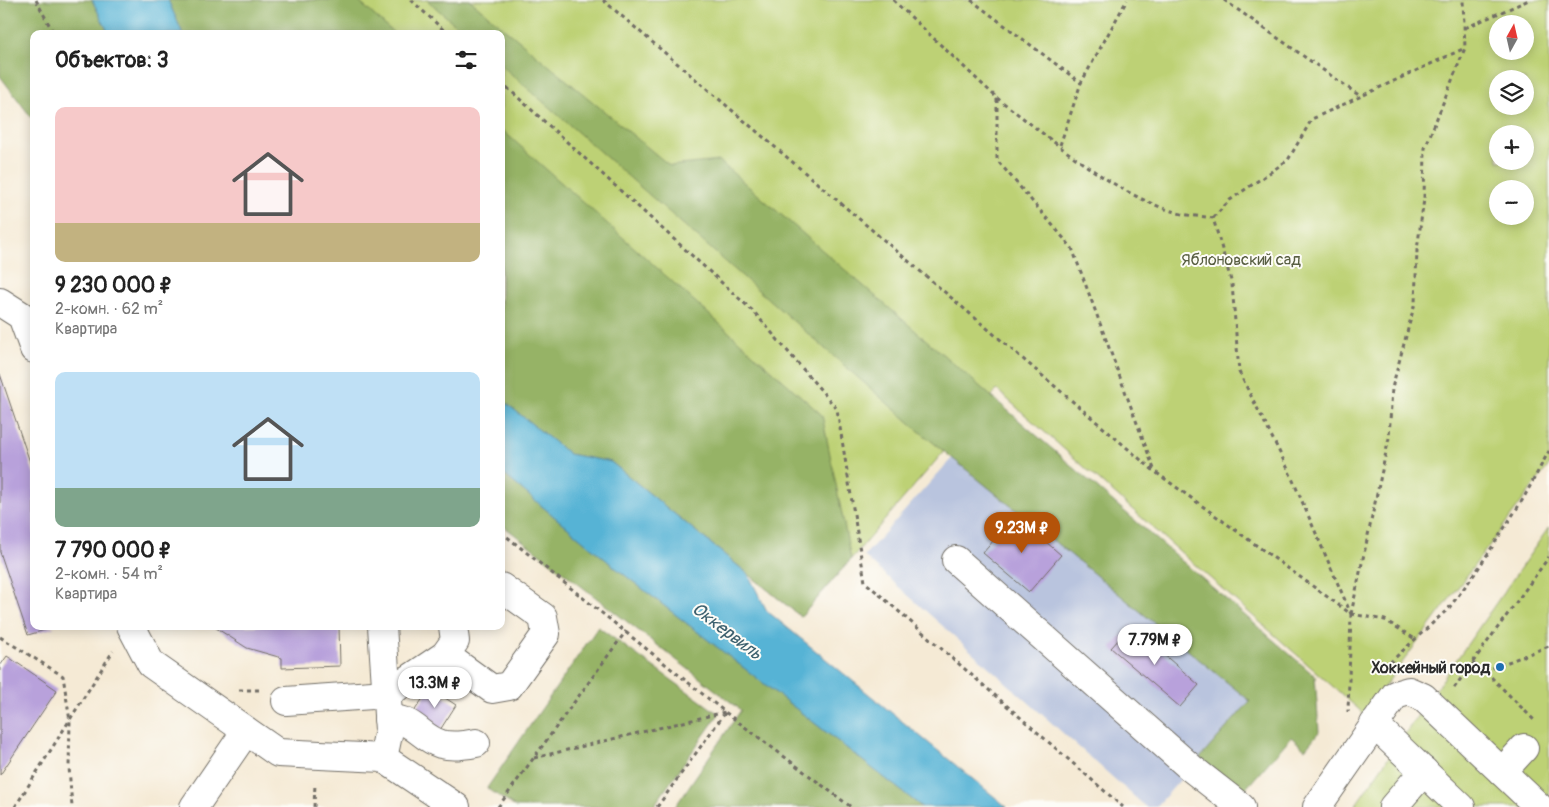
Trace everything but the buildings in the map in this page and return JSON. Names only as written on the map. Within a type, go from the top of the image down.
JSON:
[{"type":"lane","points":[[0,302],[22,316],[30,338]]},
{"type":"lane","points":[[956,560],[1191,768],[1241,807]]},
{"type":"lane","points":[[445,655],[492,689],[509,686],[546,634],[543,617],[505,590]]},
{"type":"lane","points":[[382,630],[389,730],[383,758]]},
{"type":"lane","points":[[388,707],[445,655],[455,641],[454,630]]},
{"type":"lane","points":[[124,635],[151,664],[278,753],[383,758],[456,807]]},
{"type":"lane","points":[[1317,807],[1395,695],[1409,691],[1423,697],[1539,807]]},
{"type":"lane","points":[[286,701],[388,707],[401,719],[439,744],[455,746],[476,743]]},
{"type":"lane","points":[[1374,724],[1461,807]]},
{"type":"lane","points":[[194,807],[246,731]]},
{"type":"lane","points":[[1502,772],[1524,748]]},
{"type":"lane","points":[[1393,807],[1424,771]]},
{"type":"path","points":[[36,0],[52,30]]},
{"type":"path","points":[[411,0],[444,30]]},
{"type":"path","points":[[603,0],[1154,471],[1351,614],[1385,620],[1415,639]]},
{"type":"path","points":[[893,0],[997,98],[1060,145],[1128,191],[1178,213],[1212,218]]},
{"type":"path","points":[[972,0],[1081,83]]},
{"type":"path","points":[[1060,145],[1081,83],[1127,0]]},
{"type":"path","points":[[1224,0],[1360,97]]},
{"type":"path","points":[[1348,719],[1351,614],[1390,438],[1392,388],[1414,302],[1417,250],[1424,199],[1425,148],[1465,48],[1463,0]]},
{"type":"path","points":[[1465,28],[1529,0]]},
{"type":"path","points":[[1212,218],[1230,200],[1288,160],[1312,119],[1465,48]]},
{"type":"path","points":[[505,86],[754,312],[838,409],[865,582],[1122,807]]},
{"type":"path","points":[[997,98],[996,160],[1072,248],[1154,471]]},
{"type":"path","points":[[1212,218],[1232,284],[1239,372],[1288,469],[1351,614]]},
{"type":"path","points":[[1381,671],[1449,608],[1476,572],[1523,499],[1549,452]]},
{"type":"path","points":[[505,535],[725,712],[851,807]]},
{"type":"path","points":[[1437,711],[1549,557]]},
{"type":"path","points":[[498,807],[626,631]]},
{"type":"path","points":[[15,807],[124,635]]},
{"type":"path","points":[[0,637],[63,676],[70,721],[69,767],[72,807]]},
{"type":"path","points":[[1485,671],[1549,646]]},
{"type":"path","points":[[1472,662],[1485,671],[1543,729]]},
{"type":"path","points":[[234,686],[242,691],[276,689],[286,701]]},
{"type":"path","points":[[534,758],[725,712]]},
{"type":"path","points":[[656,807],[725,712]]},
{"type":"shaded area","points":[[989,417],[1276,673],[1156,807],[1146,807],[864,556]]},
{"type":"green space","points":[[0,0],[92,0],[107,30],[30,30],[30,116],[0,76]]},
{"type":"green space","name":"Яблоновский сад","points":[[168,0],[1549,0],[1549,465],[1364,714],[997,390],[801,617],[611,462],[505,401],[505,30],[181,30]]},
{"type":"green space","points":[[168,0],[357,0],[391,30],[181,30]]},
{"type":"green space","points":[[427,0],[470,0],[670,166],[719,161],[1315,676],[1319,732],[1305,749],[1291,737],[1241,794],[1200,758],[1250,701],[919,431],[505,69],[505,30],[461,30]]},
{"type":"green space","points":[[505,133],[822,415],[851,559],[801,617],[611,462],[569,454],[505,402]]},
{"type":"green space","points":[[505,475],[617,569],[922,807],[675,807],[741,710],[505,527]]},
{"type":"green space","name":"Хоккейный город","points":[[1549,527],[1549,807],[1354,807]]},
{"type":"green space","points":[[598,627],[719,714],[653,807],[515,807],[487,788]]},
{"type":"water","points":[[92,0],[168,0],[181,30],[107,30]]},
{"type":"water","name":"Оккервиль","points":[[505,402],[569,454],[611,462],[748,574],[767,611],[1007,807],[922,807],[617,569],[505,475]]},
{"type":"place","name":"Хоккейный город","points":[[1500,667]]}]
